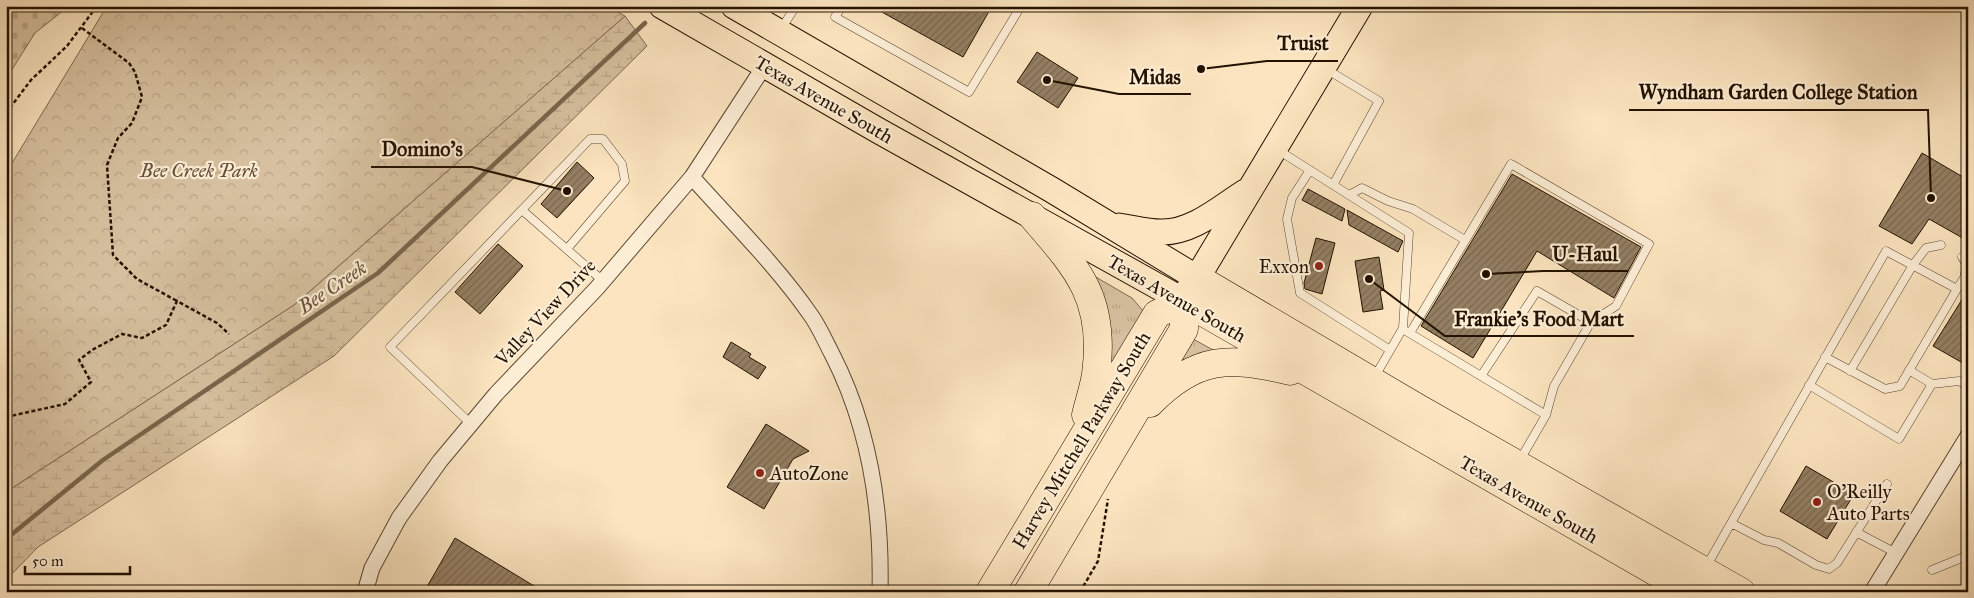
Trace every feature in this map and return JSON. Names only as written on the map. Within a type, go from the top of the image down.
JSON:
[{"type":"highway","points":[[1032,216],[1072,262],[1084,280],[1094,310],[1098,356],[1096,377],[1081,440]]},
{"type":"highway","name":"Harvey Mitchell Parkway South","points":[[1028,592],[1184,329],[1184,301],[1197,278]]},
{"type":"highway","name":"Texas Avenue South","points":[[1197,278],[1517,465],[1697,581]]},
{"type":"highway","name":"Harvey Mitchell Parkway South","points":[[990,592],[1157,314],[1184,301]]},
{"type":"highway","name":"Texas Avenue South","points":[[1184,301],[1319,379],[1697,581],[1741,592]]},
{"type":"highway","points":[[1128,425],[1171,383],[1198,367],[1217,362],[1238,361],[1319,379]]},
{"type":"main road","name":"Texas Avenue South","points":[[662,6],[1184,301]]},
{"type":"main road","points":[[691,6],[748,37],[778,33]]},
{"type":"main road","name":"Texas Avenue South","points":[[734,6],[1052,190],[1197,278]]},
{"type":"main road","name":"Harvey Mitchell Parkway South","points":[[1197,278],[1360,6]]},
{"type":"main road","points":[[765,65],[774,57],[789,59],[839,88],[872,86]]},
{"type":"main road","points":[[1105,223],[1163,233],[1181,230],[1198,222],[1251,188]]},
{"type":"street","name":"Valley View Drive","points":[[364,592],[372,568],[399,518],[440,461],[496,394],[603,281],[692,177],[765,65]]},
{"type":"street","points":[[692,177],[784,278],[812,316],[847,384],[861,424],[871,467],[881,556],[880,592]]},
{"type":"street","points":[[1872,592],[1968,436]]},
{"type":"lane","points":[[778,33],[796,6]]},
{"type":"lane","points":[[842,6],[835,17],[969,92],[1021,6]]},
{"type":"lane","points":[[1324,68],[1379,101],[1333,185]]},
{"type":"lane","points":[[471,424],[390,347],[590,139],[603,139],[622,164],[625,181],[567,249]]},
{"type":"lane","points":[[1276,149],[1409,233],[1406,330]]},
{"type":"lane","points":[[1372,381],[1390,350],[1406,330],[1465,240],[1511,164],[1649,244],[1616,306],[1591,322],[1554,386],[1546,415],[1517,465]]},
{"type":"lane","points":[[1310,170],[1292,198],[1287,219],[1300,293],[1390,350]]},
{"type":"lane","points":[[1349,195],[1362,188],[1388,201],[1413,209],[1465,240]]},
{"type":"lane","points":[[522,210],[603,281]]},
{"type":"lane","points":[[1850,371],[1913,265],[1926,248],[1941,245]]},
{"type":"lane","points":[[1697,581],[1886,251],[1957,289]]},
{"type":"lane","points":[[1825,357],[1885,389],[1900,386],[1964,278],[1967,265],[1962,257]]},
{"type":"lane","points":[[1481,376],[1537,291],[1591,322]]},
{"type":"lane","points":[[1406,330],[1546,415]]},
{"type":"lane","points":[[1909,370],[1932,384],[1959,381],[1968,386]]},
{"type":"lane","points":[[1809,385],[1898,439],[1932,384]]},
{"type":"lane","points":[[1731,523],[1764,540],[1778,543],[1822,568],[1829,569],[1837,563],[1887,484]]},
{"type":"lane","points":[[1856,532],[1896,553]]},
{"type":"lane","points":[[1932,570],[1966,556]]},
{"type":"path","points":[[6,113],[31,80],[67,46],[97,6]]},
{"type":"path","points":[[82,28],[129,63],[135,72],[142,97],[132,123],[118,138],[107,165],[113,255],[137,279],[217,323],[229,334]]},
{"type":"path","points":[[6,417],[65,404],[91,382],[79,360],[92,350],[122,334],[142,338],[166,325],[177,300]]},
{"type":"path","points":[[1080,592],[1098,561],[1109,492]]},
{"type":"green space","points":[[6,6],[69,6],[35,33],[6,79]]},
{"type":"green space","name":"Bee Creek Park","points":[[107,6],[607,6],[625,16],[294,305],[6,492],[6,173]]},
{"type":"green space","points":[[625,16],[647,46],[334,356],[38,547],[6,580],[6,492],[294,305]]},
{"type":"green space","points":[[1094,276],[1132,298],[1144,312],[1105,379]]},
{"type":"green space","points":[[1193,339],[1215,351],[1165,374]]},
{"type":"building","points":[[871,6],[992,6],[963,57]]},
{"type":"building","points":[[1037,52],[1078,78],[1058,108],[1017,82]]},
{"type":"building","points":[[1922,153],[1968,180],[1968,241],[1929,219],[1912,244],[1879,226]]},
{"type":"building","points":[[577,162],[594,178],[557,218],[541,204]]},
{"type":"building","points":[[1512,174],[1641,247],[1614,298],[1537,251],[1473,358],[1421,326]]},
{"type":"building","points":[[1308,189],[1345,209],[1342,221],[1302,200]]},
{"type":"building","points":[[1347,210],[1403,241],[1398,252],[1349,225]]},
{"type":"building","name":"Exxon","points":[[1316,238],[1335,243],[1322,294],[1305,289],[1304,283]]},
{"type":"building","points":[[498,244],[523,266],[480,314],[455,292]]},
{"type":"building","points":[[1379,257],[1384,290],[1380,291],[1383,309],[1363,312],[1355,261]]},
{"type":"building","points":[[1968,290],[1968,366],[1933,346]]},
{"type":"building","points":[[731,342],[751,354],[749,357],[766,367],[758,379],[723,357]]},
{"type":"building","name":"AutoZone","points":[[766,424],[809,451],[793,459],[764,509],[727,487]]},
{"type":"building","name":"O'Reilly Auto Parts","points":[[1806,466],[1854,494],[1827,539],[1780,511]]},
{"type":"building","points":[[455,538],[544,592],[424,592]]},
{"type":"waterway","name":"Bee Creek","points":[[6,539],[103,460],[378,273],[645,23]]},
{"type":"place","name":"Truist","points":[[1201,69]]},
{"type":"place","name":"Midas","points":[[1047,80]]},
{"type":"place","name":"Domino's","points":[[567,191]]},
{"type":"place","name":"Wyndham Garden College Station","points":[[1931,198]]},
{"type":"place","name":"Exxon","points":[[1319,266]]},
{"type":"place","name":"U-Haul","points":[[1486,274]]},
{"type":"place","name":"Frankie's Food Mart","points":[[1369,279]]},
{"type":"place","name":"AutoZone","points":[[760,473]]},
{"type":"place","name":"O'Reilly Auto Parts","points":[[1817,502]]}]
